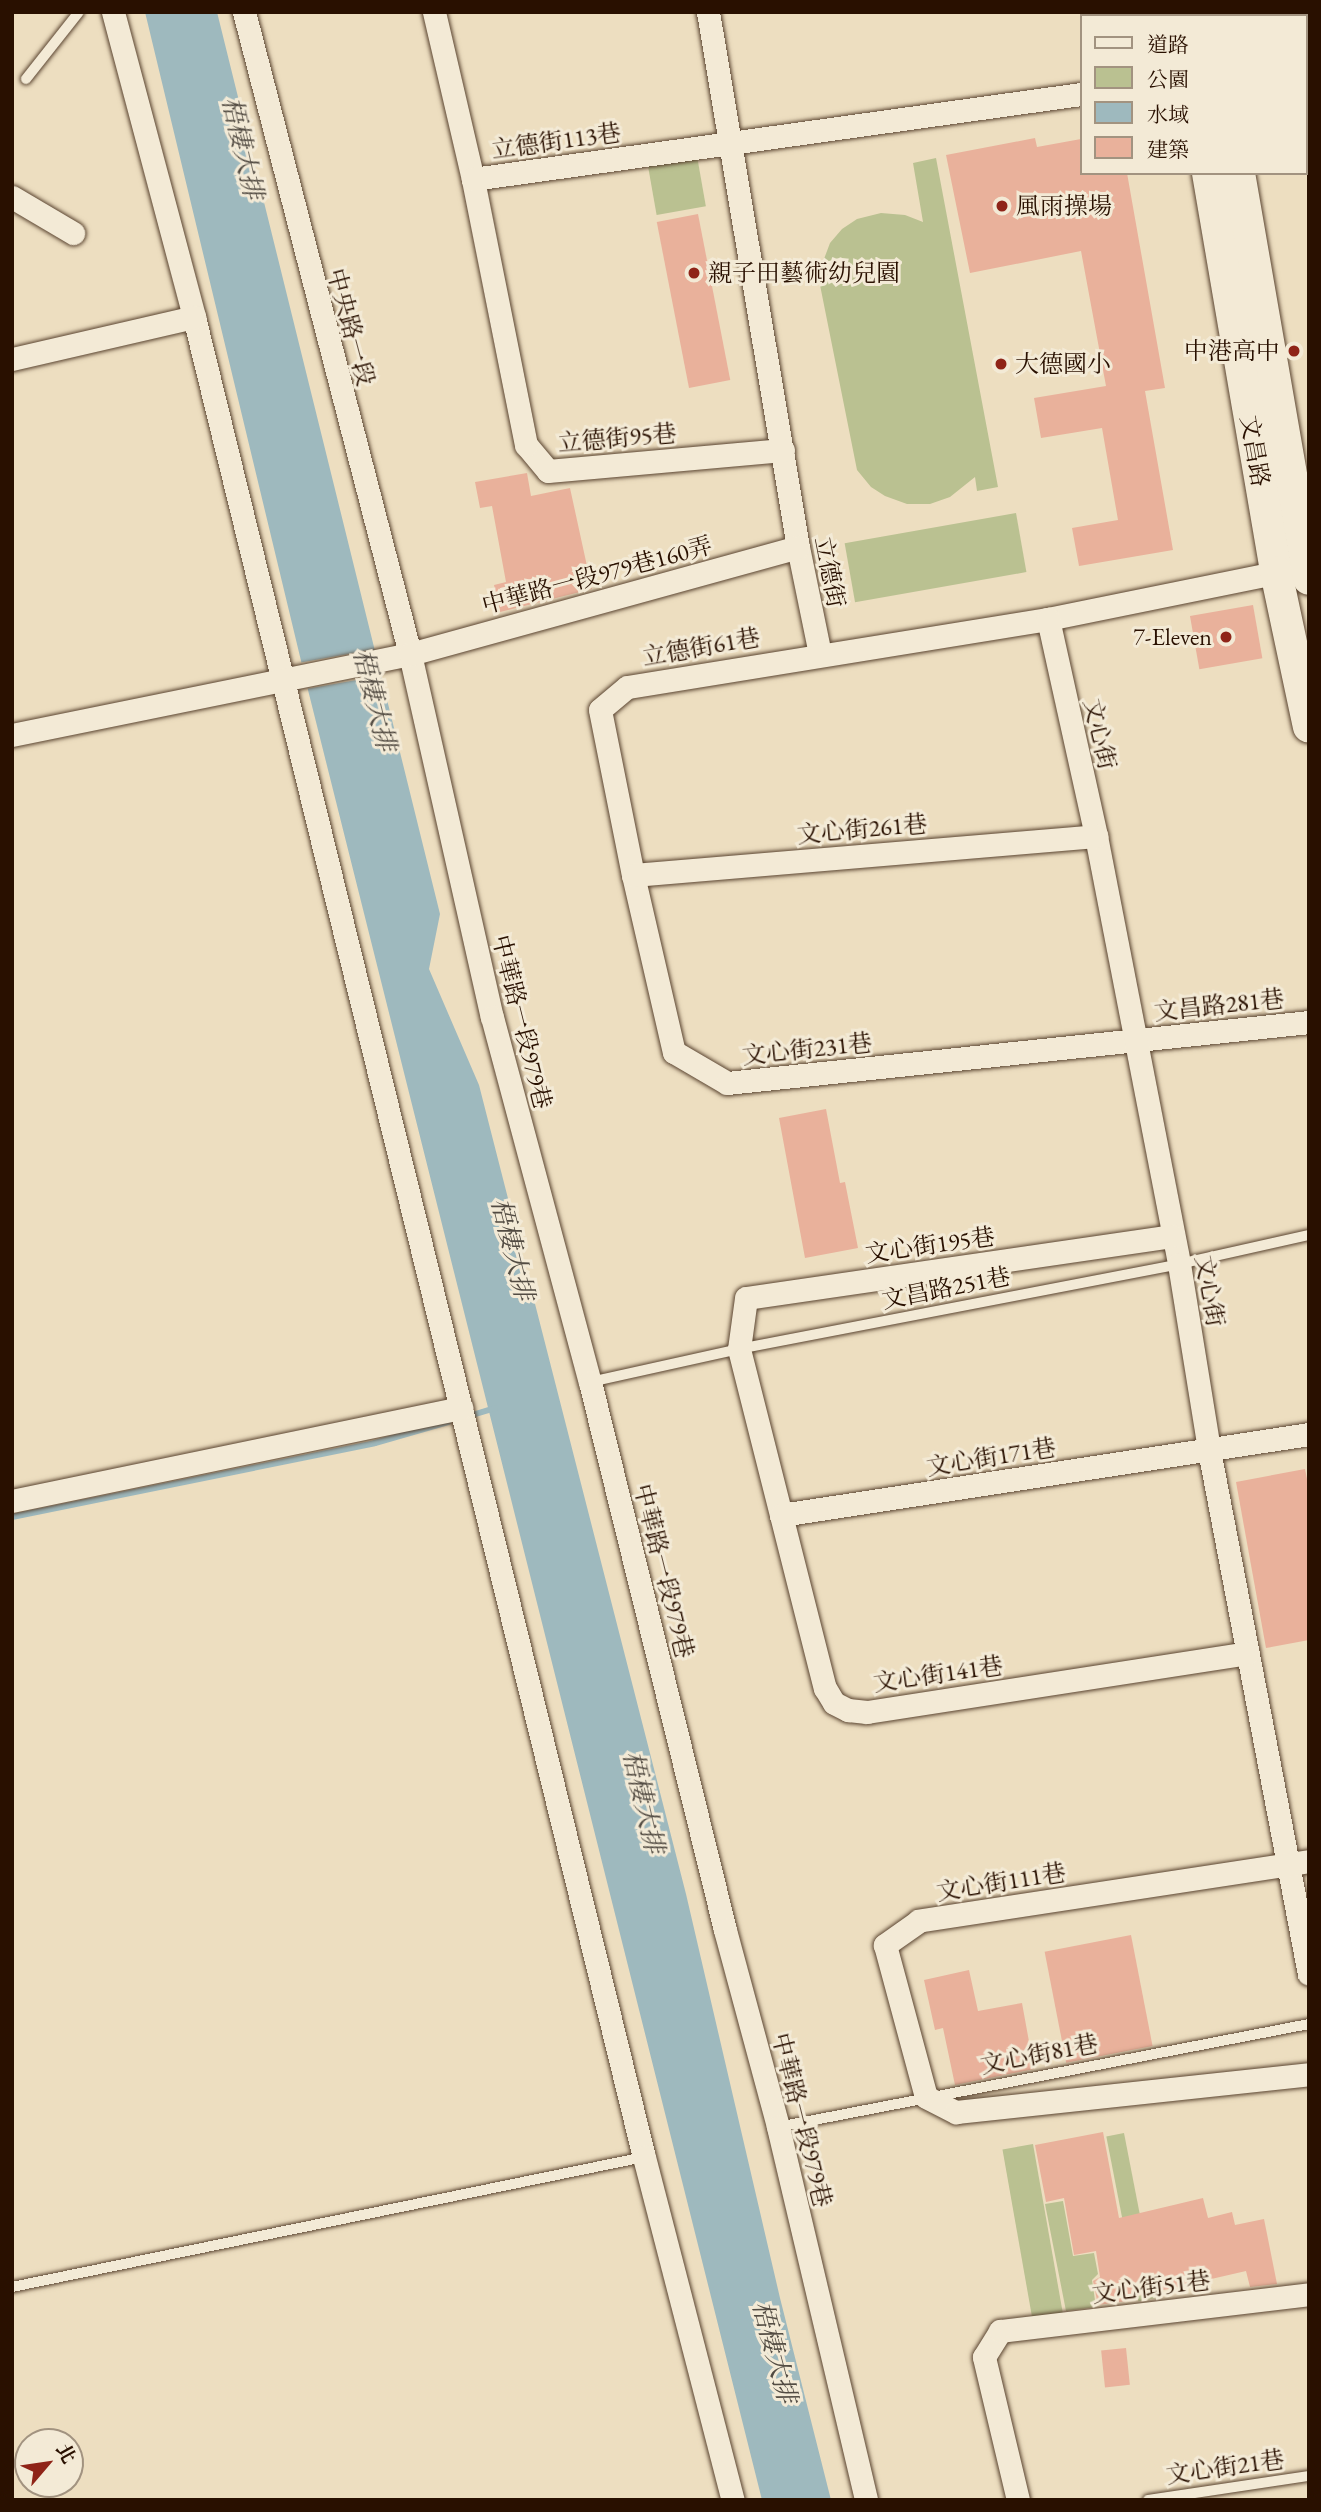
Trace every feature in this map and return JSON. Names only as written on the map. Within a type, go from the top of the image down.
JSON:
[{"type":"street","points":[[99,12],[116,22],[194,317],[460,1408],[645,2157],[733,2500]]},
{"type":"street","name":"中央路一段","points":[[244,12],[410,654]]},
{"type":"street","points":[[434,12],[473,178]]},
{"type":"street","name":"立德街","points":[[708,12],[798,547],[820,654]]},
{"type":"street","name":"立德街113巷","points":[[491,263],[473,178],[1080,94]]},
{"type":"street","name":"文昌路","points":[[1208,175],[1297,573]]},
{"type":"street","name":"文昌路","points":[[1239,175],[1297,573],[1309,727]]},
{"type":"street","points":[[12,197],[73,233]]},
{"type":"street","name":"立德街95巷","points":[[491,263],[526,445],[548,471],[783,450]]},
{"type":"street","points":[[16,354],[194,317]]},
{"type":"street","name":"中華路一段979巷160弄","points":[[12,735],[410,654],[798,547]]},
{"type":"street","points":[[820,654],[1048,619],[1297,573]]},
{"type":"street","name":"文心街","points":[[1048,619],[1096,836],[1179,1264],[1209,1450],[1247,1653],[1298,1862],[1309,1974]]},
{"type":"street","name":"中華路一段979巷","points":[[410,654],[492,1017],[590,1382],[725,1930],[778,2127],[866,2500]]},
{"type":"street","name":"立德街61巷","points":[[600,710],[627,687],[820,654]]},
{"type":"street","name":"文心街231巷","points":[[600,710],[632,874],[674,1052],[727,1083],[1136,1041]]},
{"type":"street","name":"文心街261巷","points":[[632,874],[1096,836]]},
{"type":"street","name":"文昌路281巷","points":[[1136,1041],[1309,1022]]},
{"type":"street","name":"文心街195巷","points":[[739,1349],[746,1298],[1172,1236]]},
{"type":"street","name":"文心街141巷","points":[[739,1349],[825,1688],[834,1703],[848,1710],[867,1712],[1247,1653]]},
{"type":"street","points":[[12,1501],[460,1408]]},
{"type":"street","name":"文心街171巷","points":[[781,1515],[1309,1434]]},
{"type":"street","name":"文心街111巷","points":[[926,2097],[885,1945],[919,1922],[1298,1862]]},
{"type":"street","points":[[926,2097],[956,2112],[1309,2074]]},
{"type":"street","name":"文心街51巷","points":[[1017,2500],[984,2357],[1000,2332],[1309,2294]]},
{"type":"lane","points":[[26,79],[79,12]]},
{"type":"lane","name":"文昌路251巷","points":[[590,1382],[739,1349],[1179,1264],[1309,1235]]},
{"type":"lane","name":"文心街81巷","points":[[778,2127],[1309,2024]]},
{"type":"lane","points":[[12,2287],[645,2157]]},
{"type":"lane","name":"文心街21巷","points":[[1148,2500],[1309,2476]]},
{"type":"green space","points":[[697,156],[706,206],[657,215],[648,165]]},
{"type":"green space","points":[[936,158],[998,487],[977,491],[975,477],[950,497],[930,504],[907,504],[885,496],[871,487],[857,470],[818,275],[830,243],[842,229],[857,219],[881,213],[905,215],[923,222],[913,163]]},
{"type":"green space","points":[[1016,513],[1026,572],[855,602],[845,543]]},
{"type":"green space","points":[[1124,2133],[1156,2298],[1138,2301],[1106,2136]]},
{"type":"green space","points":[[1033,2144],[1063,2316],[1033,2322],[1002,2149]]},
{"type":"green space","points":[[1063,2201],[1073,2256],[1094,2253],[1098,2274],[1092,2280],[1096,2307],[1066,2311],[1045,2204]]},
{"type":"water","name":"梧棲大排","points":[[145,12],[217,12],[440,914],[429,969],[479,1085],[686,1894],[780,2298],[831,2500],[762,2500],[309,694]]},
{"type":"pier","points":[[366,651],[371,678],[303,690],[298,663]]},
{"type":"building","points":[[1035,138],[1037,147],[1080,139],[1080,175],[1127,175],[1165,388],[1145,391],[1173,550],[1079,566],[1072,528],[1118,520],[1102,428],[1041,438],[1034,398],[1106,386],[1081,251],[970,273],[946,155]]},
{"type":"building","points":[[698,214],[730,380],[689,388],[657,222]]},
{"type":"building","points":[[527,473],[531,496],[570,488],[592,589],[500,612],[494,585],[506,582],[492,506],[480,508],[475,482]]},
{"type":"building","name":"7-Eleven","points":[[1253,605],[1262,658],[1199,669],[1190,616]]},
{"type":"building","points":[[826,1109],[840,1183],[845,1182],[858,1248],[805,1258],[779,1118]]},
{"type":"building","points":[[1305,1469],[1309,1489],[1309,1640],[1266,1648],[1236,1482]]},
{"type":"building","points":[[1131,1935],[1153,2046],[1066,2063],[1045,1952]]},
{"type":"building","points":[[969,1970],[978,2011],[1022,2003],[1034,2069],[955,2085],[943,2028],[935,2030],[924,1980]]},
{"type":"building","points":[[1103,2132],[1119,2218],[1203,2198],[1208,2218],[1232,2212],[1235,2225],[1264,2219],[1277,2284],[1250,2287],[1246,2271],[1133,2297],[1134,2300],[1098,2305],[1093,2281],[1100,2277],[1096,2251],[1074,2255],[1064,2198],[1046,2202],[1035,2145]]},
{"type":"building","points":[[1126,2348],[1130,2385],[1105,2387],[1101,2351]]},
{"type":"waterway","points":[[469,1416],[495,1408]]},
{"type":"waterway","points":[[12,1517],[375,1443],[448,1422]]},
{"type":"place","name":"風雨操場","points":[[1002,206]]},
{"type":"place","name":"親子田藝術幼兒園","points":[[694,273]]},
{"type":"place","name":"中港高中","points":[[1294,351]]},
{"type":"place","name":"大德國小","points":[[1001,364]]},
{"type":"place","name":"7-Eleven","points":[[1226,637]]}]
